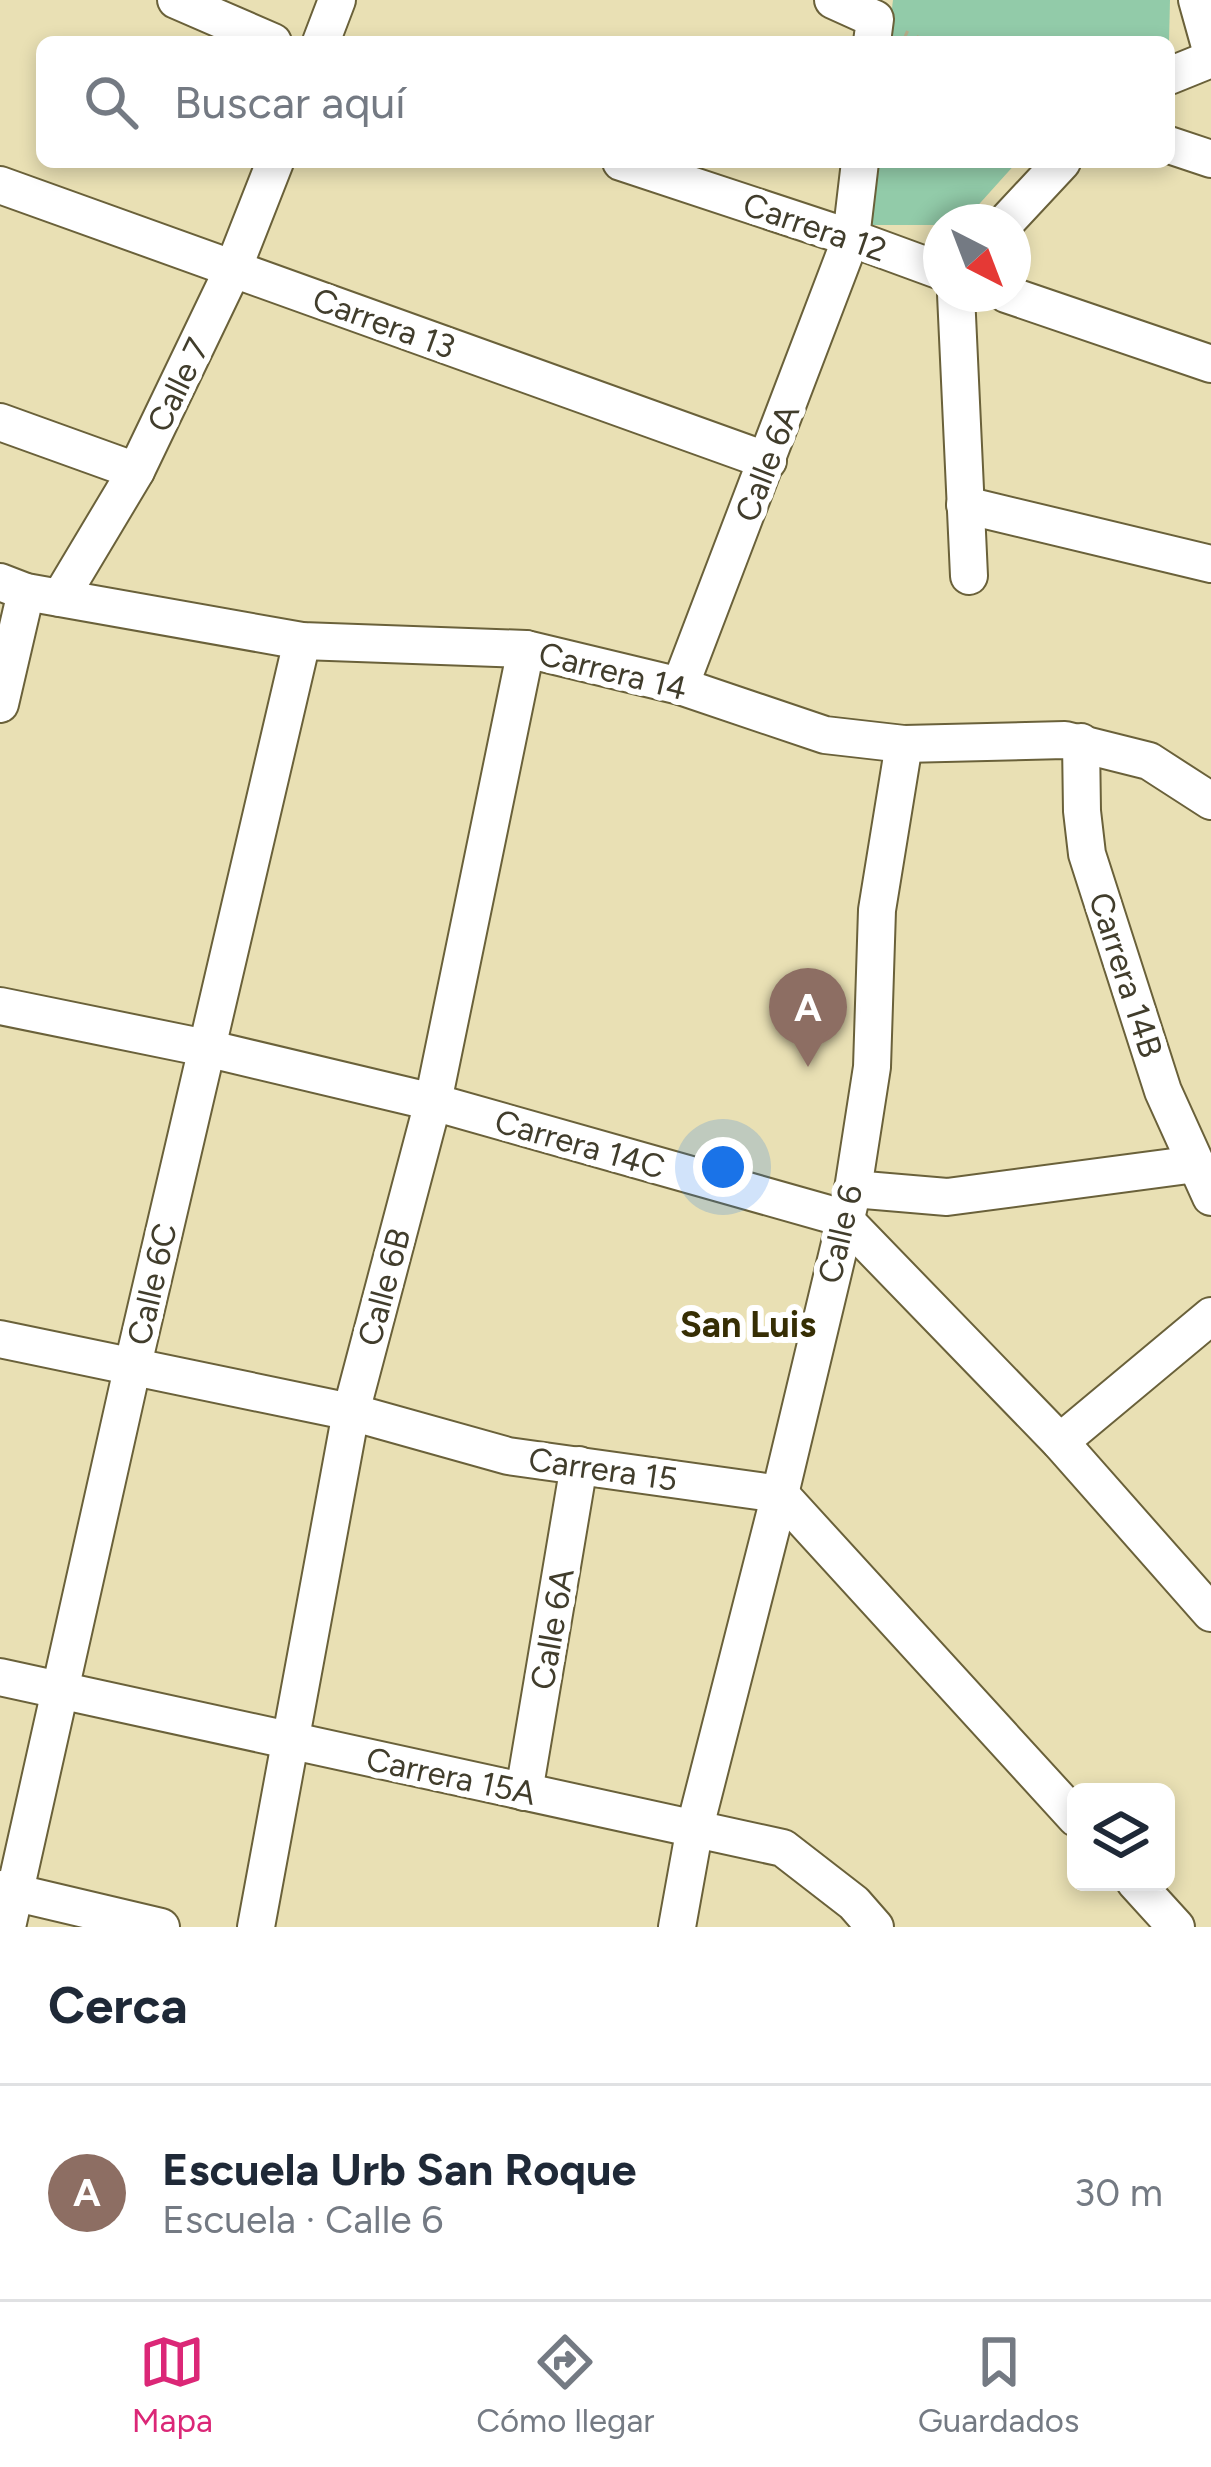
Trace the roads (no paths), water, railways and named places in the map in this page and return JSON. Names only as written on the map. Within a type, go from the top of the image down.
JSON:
[{"type":"street","points":[[176,0],[259,36]]},
{"type":"street","points":[[323,36],[338,0]]},
{"type":"street","points":[[833,0],[875,19],[873,36]]},
{"type":"street","points":[[1175,73],[1211,54],[1197,0]]},
{"type":"street","points":[[1175,147],[1211,159]]},
{"type":"street","name":"Calle 7","points":[[0,704],[29,590],[136,471],[233,269],[273,168]]},
{"type":"street","name":"Carrera 12","points":[[639,168],[923,264]]},
{"type":"street","name":"Calle 6A","points":[[680,686],[851,238],[859,168]]},
{"type":"street","points":[[1023,204],[1056,168]]},
{"type":"street","name":"Carrera 13","points":[[0,185],[768,461]]},
{"type":"street","points":[[1031,303],[1211,364]]},
{"type":"street","points":[[957,312],[969,577]]},
{"type":"street","points":[[0,422],[136,471]]},
{"type":"street","points":[[965,505],[1211,564]]},
{"type":"street","name":"Carrera 14","points":[[29,590],[302,641],[526,649],[680,686],[825,735],[904,744],[1081,742],[1149,761],[1211,801]]},
{"type":"street","name":"Calle 6C","points":[[7,1903],[302,641]]},
{"type":"street","name":"Calle 6B","points":[[256,1927],[351,1412],[433,1102],[526,649]]},
{"type":"street","name":"Carrera 14B","points":[[1081,742],[1087,854],[1163,1090],[1204,1181]]},
{"type":"street","name":"Calle 6","points":[[677,1927],[695,1827],[848,1204],[872,1067],[877,910],[904,744]]},
{"type":"street","name":"Carrera 14C","points":[[0,1006],[206,1048],[848,1204],[1211,1613]]},
{"type":"street","points":[[848,1204],[1204,1181]]},
{"type":"street","points":[[1060,1442],[1211,1316]]},
{"type":"street","name":"Carrera 15","points":[[0,1339],[351,1412],[508,1456],[780,1494]]},
{"type":"street","points":[[1174,1345],[1211,1352]]},
{"type":"street","name":"Calle 6A","points":[[524,1792],[579,1465]]},
{"type":"street","points":[[780,1494],[1067,1808]]},
{"type":"street","name":"Carrera 15A","points":[[0,1677],[783,1848],[854,1903],[875,1927]]},
{"type":"street","points":[[1143,1891],[1176,1927]]},
{"type":"street","points":[[7,1903],[161,1927]]},
{"type":"place","name":"Escuela Urb San Roque","points":[[808,1067]]},
{"type":"district","name":"San Luis","points":[[748,1324]]}]
